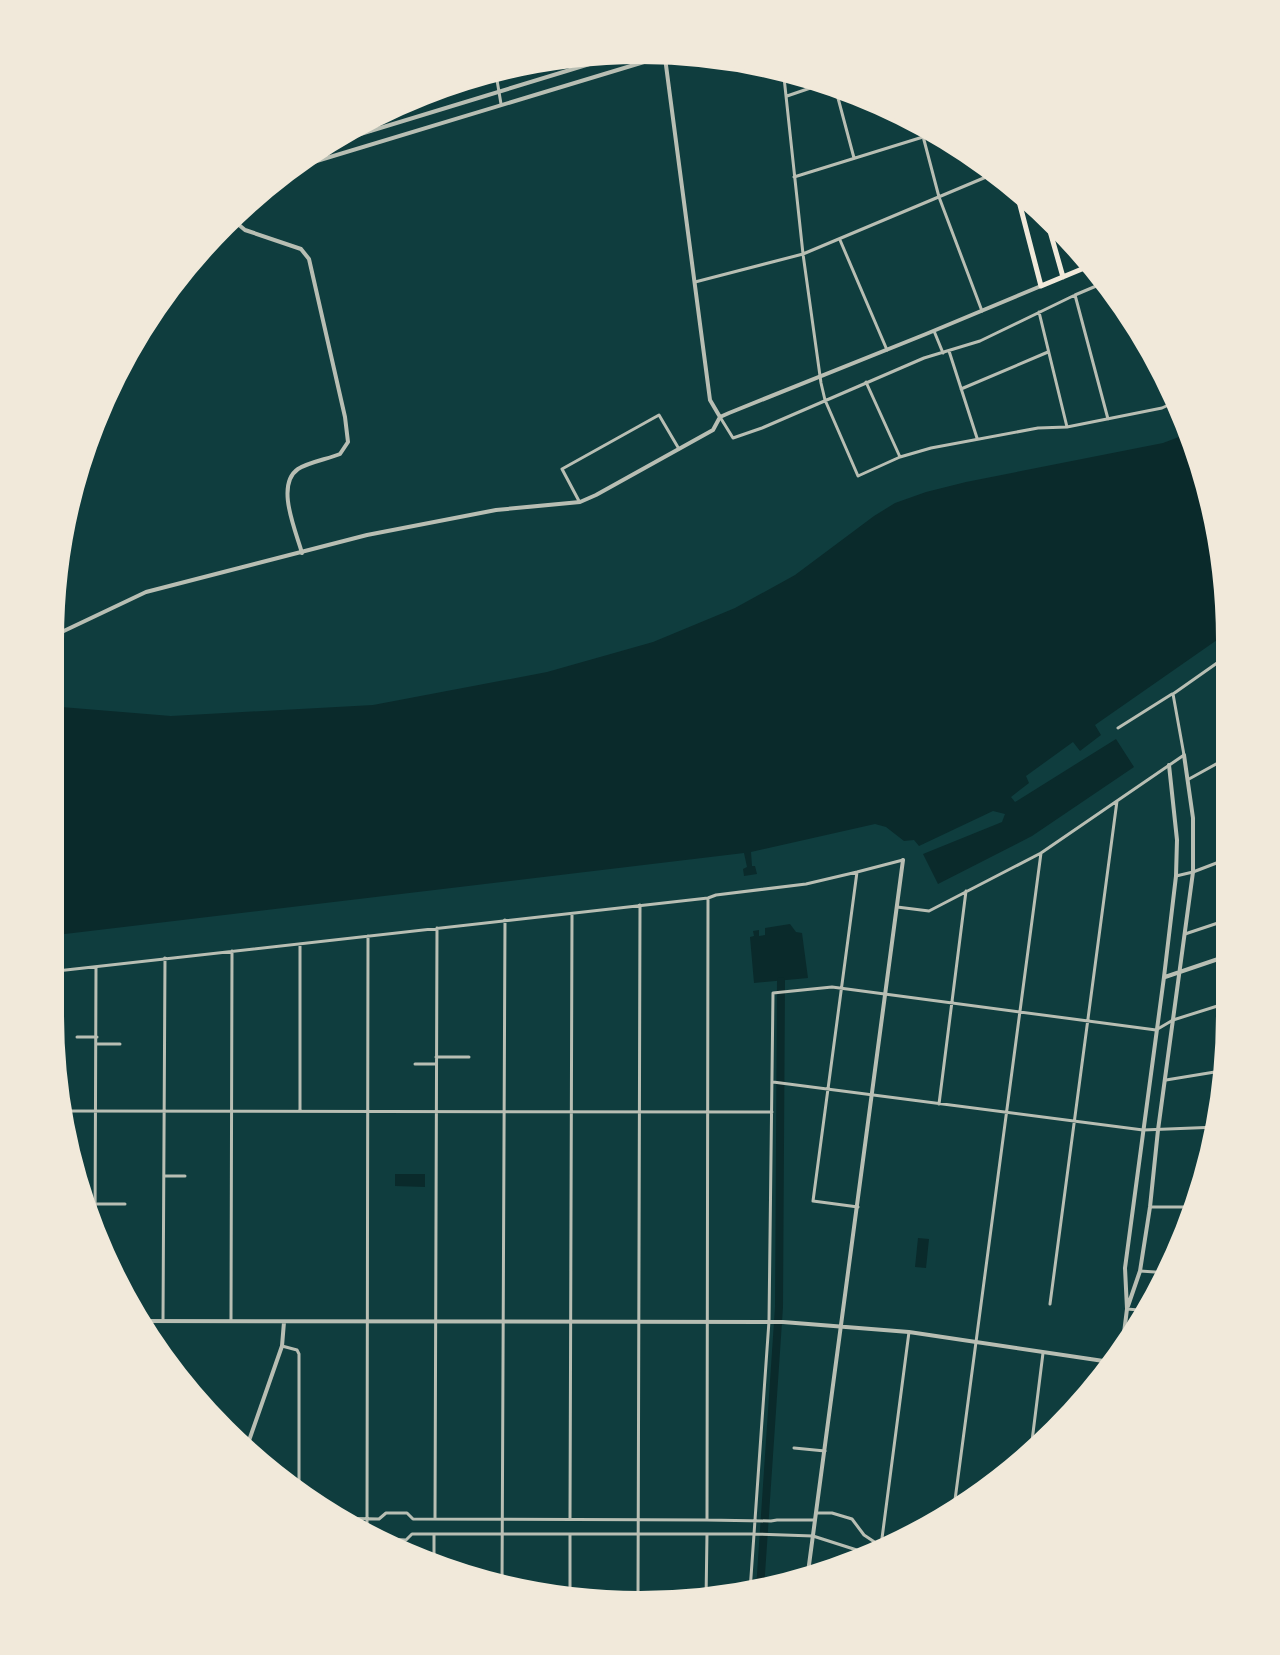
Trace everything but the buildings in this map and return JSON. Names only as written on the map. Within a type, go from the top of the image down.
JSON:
[{"type":"main road","points":[[1020,204],[1041,286],[1083,269]]},
{"type":"main road","points":[[1050,232],[1063,277]]},
{"type":"street","points":[[316,161],[635,62]]},
{"type":"street","points":[[665,63],[710,400],[733,438],[924,358],[980,341],[1097,286]]},
{"type":"street","points":[[360,134],[589,64]]},
{"type":"street","points":[[497,80],[501,105]]},
{"type":"street","points":[[784,81],[820,377],[825,400],[858,476],[900,457],[931,448],[1038,428],[1067,427],[1168,405]]},
{"type":"street","points":[[786,96],[810,88]]},
{"type":"street","points":[[838,97],[854,158]]},
{"type":"street","points":[[794,177],[923,137],[939,197],[982,311]]},
{"type":"street","points":[[695,282],[803,254],[986,177]]},
{"type":"street","points":[[238,224],[245,230],[301,249],[309,259],[345,417],[348,442],[340,454],[301,466],[289,480],[286,490],[288,504],[302,553]]},
{"type":"street","points":[[840,240],[887,350]]},
{"type":"street","points":[[62,632],[146,592],[367,535],[496,510],[580,502],[713,430],[720,417],[1041,286]]},
{"type":"street","points":[[1075,295],[1108,419]]},
{"type":"street","points":[[1039,312],[1067,427]]},
{"type":"street","points":[[934,331],[943,353]]},
{"type":"street","points":[[949,351],[977,438]]},
{"type":"street","points":[[961,389],[1048,352]]},
{"type":"street","points":[[866,382],[900,457]]},
{"type":"street","points":[[580,502],[562,469],[659,415],[679,449]]},
{"type":"street","points":[[1118,728],[1218,662]]},
{"type":"street","points":[[1127,1309],[1140,1271],[1150,1207],[1193,872],[1189,779],[1173,694]]},
{"type":"street","points":[[897,907],[929,911],[1041,853],[1184,755]]},
{"type":"street","points":[[1189,779],[1218,763]]},
{"type":"street","points":[[1124,1331],[1127,1309],[1125,1268],[1176,876],[1177,840],[1169,765]]},
{"type":"street","points":[[1050,1304],[1117,801]]},
{"type":"street","points":[[955,1500],[1041,853]]},
{"type":"street","points":[[62,971],[708,898],[806,884],[903,860],[809,1567]]},
{"type":"street","points":[[1176,876],[1218,862]]},
{"type":"street","points":[[857,872],[813,1201],[858,1207]]},
{"type":"street","points":[[939,1104],[966,891]]},
{"type":"street","points":[[707,1520],[708,898]]},
{"type":"street","points":[[638,1593],[640,905]]},
{"type":"street","points":[[570,1519],[572,913]]},
{"type":"street","points":[[502,1576],[505,920]]},
{"type":"street","points":[[1184,934],[1218,923]]},
{"type":"street","points":[[435,1518],[437,928]]},
{"type":"street","points":[[367,1524],[368,936]]},
{"type":"street","points":[[300,944],[300,1111]]},
{"type":"street","points":[[231,1321],[232,951]]},
{"type":"street","points":[[163,1321],[165,958]]},
{"type":"street","points":[[1164,977],[1218,959]]},
{"type":"street","points":[[96,967],[95,1204],[125,1204]]},
{"type":"street","points":[[751,1582],[771,1321],[773,993],[832,987],[1156,1030],[1173,1020],[1218,1006]]},
{"type":"street","points":[[77,1037],[97,1037]]},
{"type":"street","points":[[97,1044],[120,1044]]},
{"type":"street","points":[[436,1057],[469,1057]]},
{"type":"street","points":[[415,1064],[436,1064]]},
{"type":"street","points":[[1166,1080],[1215,1072]]},
{"type":"street","points":[[772,1082],[1143,1130],[1207,1128]]},
{"type":"street","points":[[70,1111],[772,1112]]},
{"type":"street","points":[[164,1176],[185,1176]]},
{"type":"street","points":[[1150,1207],[1185,1207]]},
{"type":"street","points":[[1140,1271],[1157,1272]]},
{"type":"street","points":[[1127,1309],[1137,1310]]},
{"type":"street","points":[[150,1321],[771,1321],[909,1332],[1103,1361]]},
{"type":"street","points":[[249,1441],[282,1346],[284,1322]]},
{"type":"street","points":[[884,1538],[909,1332]]},
{"type":"street","points":[[282,1346],[297,1350],[299,1354],[299,1482]]},
{"type":"street","points":[[1032,1440],[1043,1353]]},
{"type":"street","points":[[794,1448],[825,1451]]},
{"type":"street","points":[[355,1518],[379,1519],[386,1513],[407,1513],[413,1519],[815,1520]]},
{"type":"street","points":[[816,1513],[832,1513],[852,1519],[864,1535],[876,1542]]},
{"type":"street","points":[[399,1540],[406,1540],[412,1534],[756,1534],[813,1536],[858,1550]]},
{"type":"street","points":[[434,1534],[434,1555]]},
{"type":"street","points":[[570,1534],[570,1589]]},
{"type":"street","points":[[706,1589],[707,1534]]},
{"type":"water","points":[[1180,436],[1198,490],[1213,565],[1218,639],[1095,725],[1101,735],[1080,751],[1073,742],[1026,776],[1029,783],[1011,797],[1015,802],[1116,739],[1134,767],[1032,836],[938,884],[923,854],[1002,822],[1005,814],[993,811],[919,846],[914,840],[904,841],[886,827],[875,824],[751,852],[752,866],[755,866],[757,874],[744,876],[743,869],[747,867],[744,853],[62,934],[62,707],[171,716],[373,705],[547,672],[653,642],[735,608],[795,575],[895,503],[966,482],[1163,443]]},
{"type":"water","points":[[790,924],[796,932],[802,933],[808,978],[754,983],[750,937],[754,936],[753,931],[759,930],[759,936],[765,935],[765,928]]},
{"type":"water","points":[[395,1174],[425,1174],[425,1187],[395,1186]]},
{"type":"water","points":[[918,1238],[929,1239],[926,1268],[915,1267]]},
{"type":"waterway","points":[[761,1580],[779,1307],[781,981]]}]
